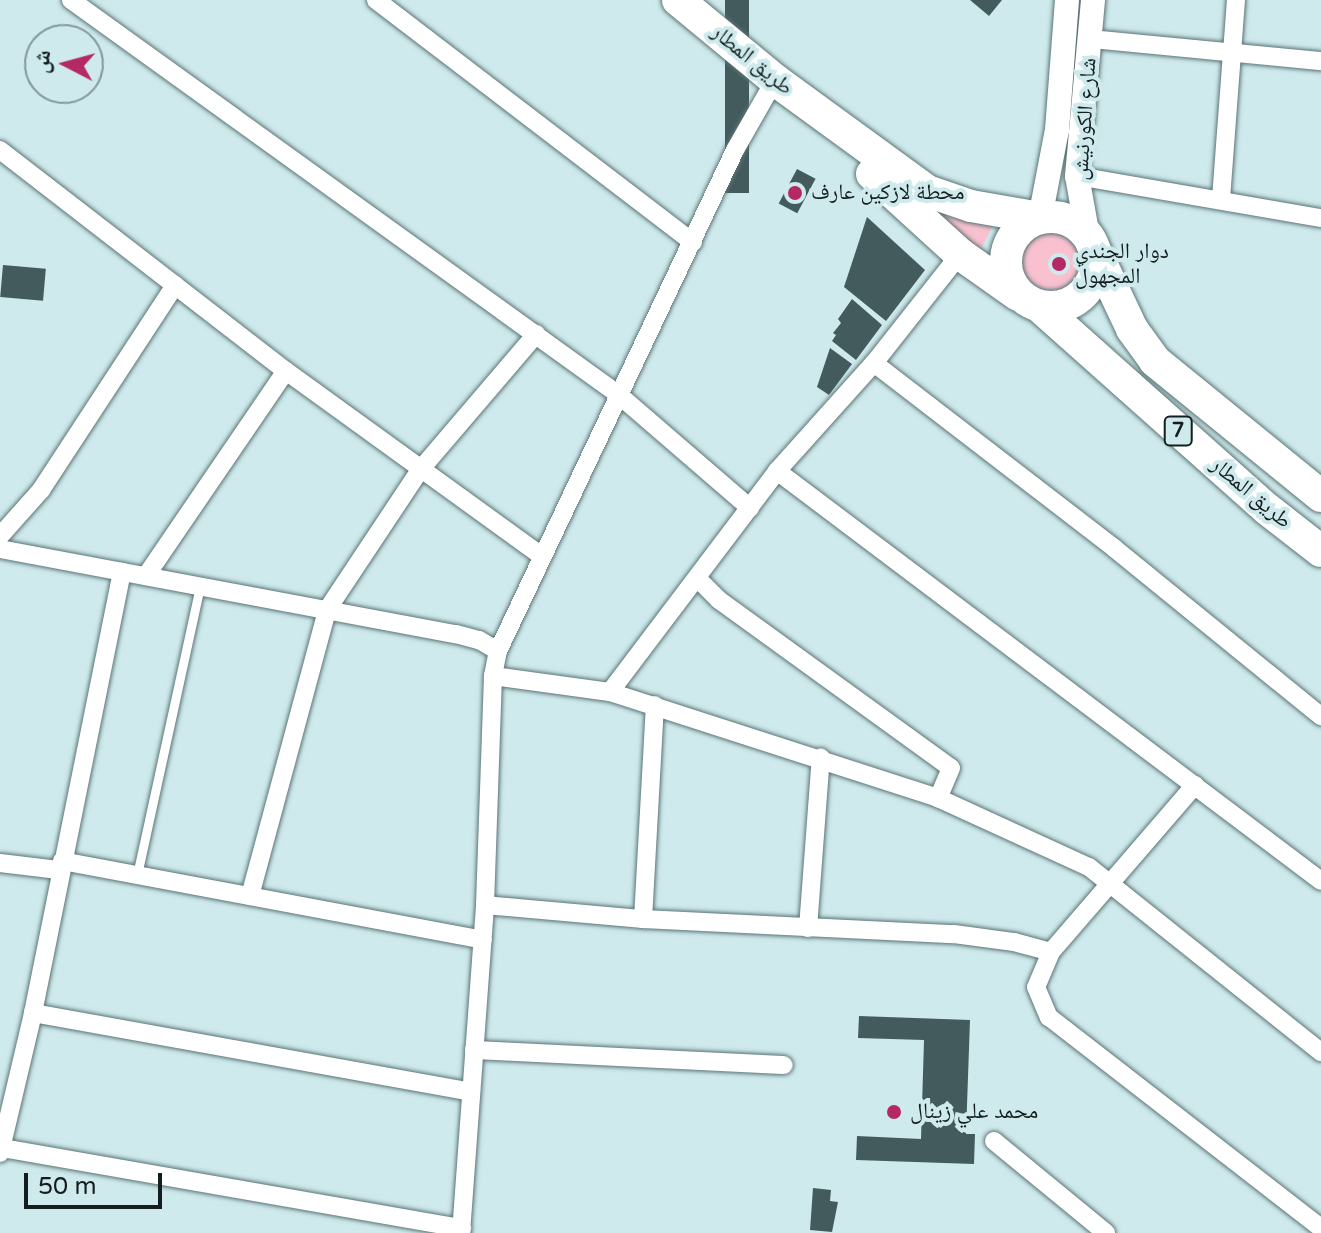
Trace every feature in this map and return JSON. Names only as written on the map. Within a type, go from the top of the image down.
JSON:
[{"type":"highway","name":"طريق المطار","points":[[678,0],[775,80],[940,197],[1040,218]]},
{"type":"highway","name":"طريق المطار","points":[[827,119],[828,133],[834,143],[960,254],[1032,303],[1267,509],[1321,551]]},
{"type":"highway","points":[[1040,218],[1067,220],[1090,240],[1095,270],[1082,294],[1059,307],[1032,303],[1009,281],[1006,254],[1018,231],[1040,218]]},
{"type":"highway","name":"7","points":[[1090,240],[1132,329],[1155,361],[1318,486]]},
{"type":"street","points":[[71,0],[619,395],[750,508]]},
{"type":"street","points":[[376,0],[693,242]]},
{"type":"street","name":"شارع الكورنيش","points":[[1040,218],[1057,130],[1067,0]]},
{"type":"street","name":"شارع الكورنيش","points":[[1090,240],[1077,176],[1093,0]]},
{"type":"street","points":[[1221,199],[1236,0]]},
{"type":"street","points":[[1091,39],[1321,61]]},
{"type":"street","points":[[122,572],[33,1013],[1,1150],[461,1231],[483,940],[493,676],[498,651],[745,130],[775,80]]},
{"type":"street","points":[[1,153],[286,371],[542,556]]},
{"type":"street","points":[[1077,176],[1321,218]]},
{"type":"street","points":[[610,692],[777,471],[874,363],[960,254]]},
{"type":"street","points":[[0,536],[41,490],[175,285]]},
{"type":"street","points":[[250,896],[327,610],[420,470],[536,334]]},
{"type":"street","points":[[874,363],[1114,548],[1321,716]]},
{"type":"street","points":[[146,576],[286,371]]},
{"type":"street","points":[[777,471],[1321,881]]},
{"type":"street","points":[[0,549],[456,634],[479,640],[498,651]]},
{"type":"street","points":[[697,578],[719,600],[951,768],[938,798]]},
{"type":"street","points":[[493,676],[610,692],[821,757],[938,798],[1089,867],[1321,1052]]},
{"type":"street","points":[[643,919],[655,705]]},
{"type":"street","points":[[808,928],[821,757]]},
{"type":"street","points":[[1195,785],[1051,952],[1036,987],[1049,1017],[1321,1228]]},
{"type":"street","points":[[0,863],[61,865],[137,875],[483,940]]},
{"type":"street","points":[[485,905],[643,919],[954,934],[1014,942],[1051,952]]},
{"type":"street","points":[[33,1013],[471,1092]]},
{"type":"street","points":[[474,1050],[784,1065]]},
{"type":"street","points":[[994,1141],[1106,1233]]},
{"type":"lane","points":[[137,875],[200,586]]},
{"type":"shaded area","points":[[924,205],[950,217],[994,223],[980,251]]},
{"type":"shaded area","points":[[1051,232],[1072,240],[1080,261],[1072,282],[1051,290],[1030,282],[1022,261],[1030,240]]},
{"type":"building","points":[[725,0],[749,0],[749,193],[725,193]]},
{"type":"building","points":[[970,0],[1002,0],[989,16]]},
{"type":"building","points":[[797,169],[816,179],[797,213],[779,203]]},
{"type":"building","points":[[867,217],[925,270],[886,321],[844,287]]},
{"type":"building","points":[[3,265],[46,269],[43,301],[0,297]]},
{"type":"building","points":[[852,299],[882,325],[856,360],[832,341],[836,335],[833,333],[841,323],[838,319]]},
{"type":"building","points":[[830,348],[852,364],[829,395],[817,387]]},
{"type":"building","points":[[859,1016],[970,1020],[966,1134],[975,1134],[974,1164],[856,1160],[857,1136],[921,1139],[924,1040],[858,1038]]},
{"type":"building","points":[[813,1188],[831,1190],[830,1201],[838,1202],[832,1232],[810,1230]]},
{"type":"place","name":"محطة لازكين عارف","points":[[795,193]]},
{"type":"place","name":"دوار الجندي المجهول","points":[[1059,264]]},
{"type":"place","name":"محمد علي زينال","points":[[894,1112]]}]
